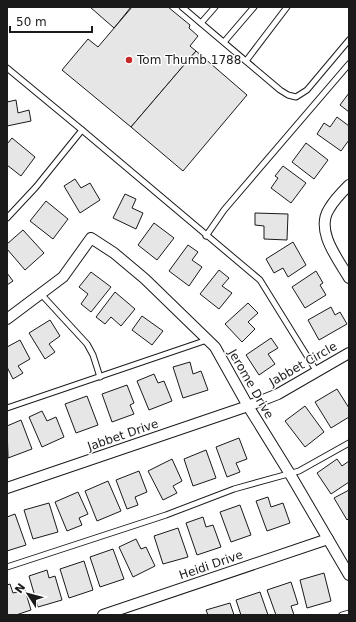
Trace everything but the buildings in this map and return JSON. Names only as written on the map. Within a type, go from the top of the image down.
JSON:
[{"type":"street","points":[[349,184],[328,210],[324,226],[330,247],[349,278]]},
{"type":"street","name":"Jerome Drive","points":[[41,294],[63,277],[91,238],[114,253],[145,279],[215,347],[248,406],[349,575]]},
{"type":"street","points":[[7,319],[41,294]]},
{"type":"street","name":"Jabbet Circle","points":[[248,406],[278,394],[349,353]]},
{"type":"street","name":"Jabbet Drive","points":[[7,488],[248,406]]},
{"type":"street","name":"Heidi Drive","points":[[103,615],[328,540]]},
{"type":"lane","points":[[182,7],[280,90],[288,95],[296,96],[308,90],[349,40]]},
{"type":"lane","points":[[201,23],[215,7]]},
{"type":"lane","points":[[224,42],[254,7]]},
{"type":"lane","points":[[246,61],[287,7]]},
{"type":"lane","points":[[206,236],[224,210],[349,64]]},
{"type":"lane","points":[[7,68],[260,280],[317,372]]},
{"type":"lane","points":[[7,218],[36,187],[82,130]]},
{"type":"lane","points":[[41,294],[87,344],[94,355],[100,376]]},
{"type":"lane","points":[[7,408],[208,340]]},
{"type":"lane","points":[[7,567],[166,515],[234,489],[299,471],[349,443]]},
{"type":"lane","points":[[342,615],[349,612]]},
{"type":"place","name":"Tom Thumb 1788","points":[[129,60]]}]
